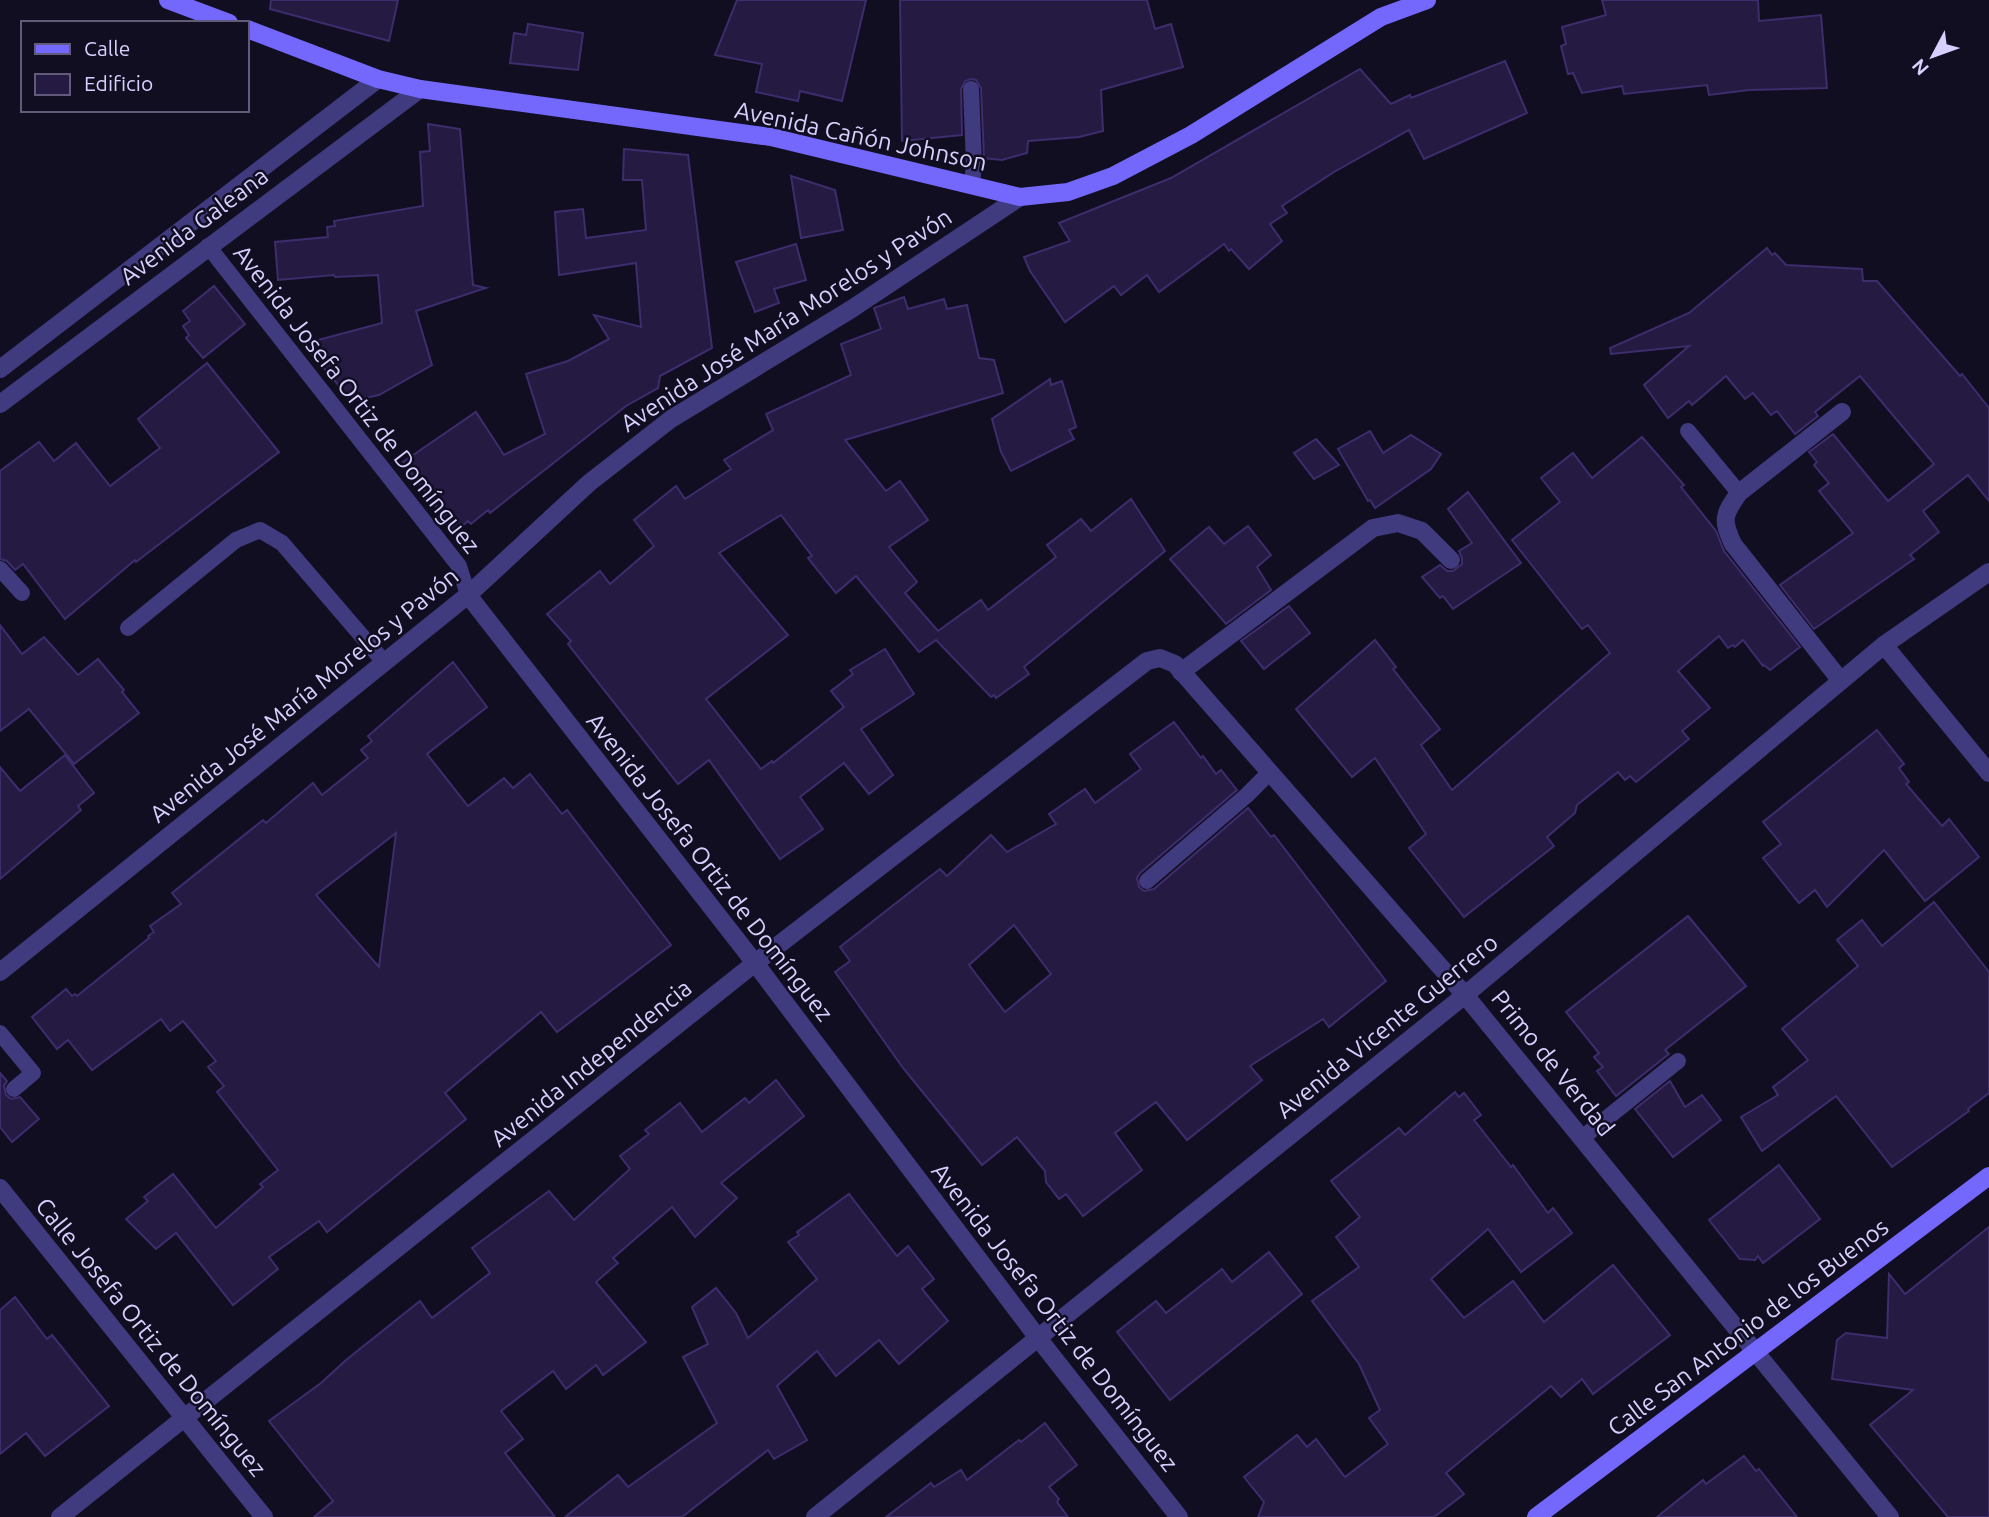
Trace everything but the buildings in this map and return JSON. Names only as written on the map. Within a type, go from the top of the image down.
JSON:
[{"type":"main road","points":[[168,0],[224,21]]},
{"type":"main road","name":"Avenida Cañón Johnson","points":[[248,29],[378,79],[420,89],[771,137],[1020,197],[1068,192],[1113,176],[1191,135],[1381,17],[1427,0]]},
{"type":"main road","name":"Calle San Antonio de los Buenos","points":[[1536,1517],[1989,1176]]},
{"type":"street","name":"Avenida Galeana","points":[[0,369],[378,79]]},
{"type":"street","name":"Avenida Galeana","points":[[0,404],[420,89]]},
{"type":"street","name":"Avenida José María Morelos y Pavón","points":[[0,972],[468,595],[589,483],[671,419],[850,310],[1020,197]]},
{"type":"street","points":[[1841,681],[1733,544],[1724,525],[1727,509],[1739,493],[1842,412]]},
{"type":"street","points":[[1181,672],[1373,528],[1398,523],[1422,531],[1451,560]]},
{"type":"street","name":"Avenida Vicente Guerrero","points":[[815,1517],[1465,995],[1884,645],[1989,572]]},
{"type":"street","name":"Avenida Josefa Ortiz de Domínguez","points":[[468,595],[755,963],[1038,1338],[1179,1517]]},
{"type":"street","points":[[1884,645],[1989,773]]},
{"type":"street","name":"Primo de Verdad","points":[[1160,658],[1174,664],[1465,995],[1890,1517]]},
{"type":"street","name":"Avenida Independencia","points":[[60,1517],[755,963],[1147,661],[1160,658]]},
{"type":"street","name":"Calle Josefa Ortiz de Domínguez","points":[[0,1188],[264,1517]]},
{"type":"lane","points":[[971,89],[974,164],[972,185]]},
{"type":"lane","name":"Avenida Josefa Ortiz de Domínguez","points":[[208,246],[459,566],[468,595]]},
{"type":"lane","points":[[1688,431],[1739,493]]},
{"type":"lane","points":[[128,628],[236,540],[260,530],[282,544],[385,663]]},
{"type":"lane","points":[[0,569],[22,593]]},
{"type":"lane","points":[[1147,881],[1270,772]]},
{"type":"lane","points":[[0,1033],[33,1073],[13,1089]]},
{"type":"lane","points":[[1582,1138],[1678,1061]]}]
